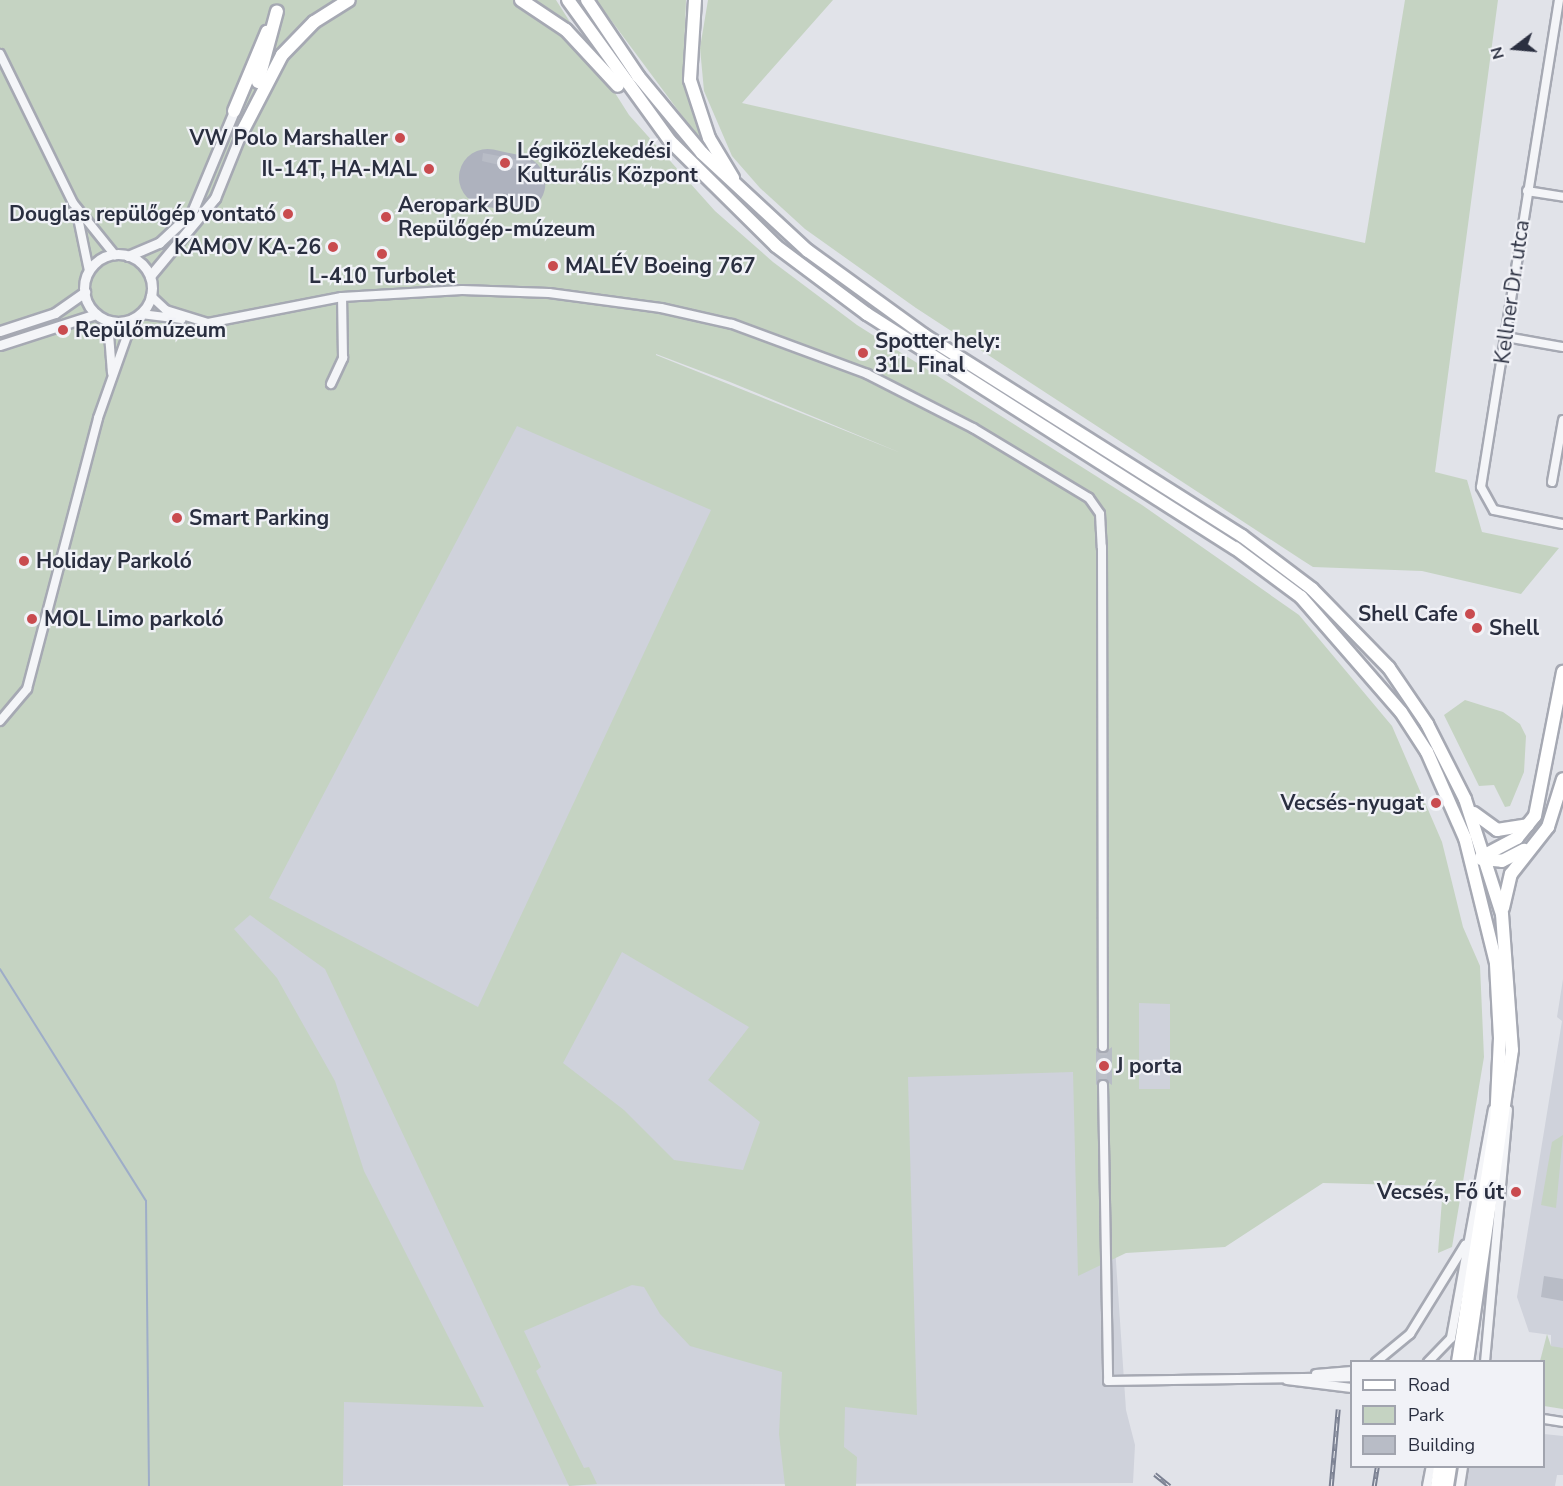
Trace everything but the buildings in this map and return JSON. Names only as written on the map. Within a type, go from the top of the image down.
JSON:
[{"type":"main road","points":[[240,136],[282,55],[314,22],[349,0]]},
{"type":"main road","points":[[521,0],[566,30],[638,103],[721,196],[826,285],[1225,542],[1301,597],[1401,712],[1427,752],[1465,838],[1479,882],[1500,1001],[1498,1089],[1486,1221],[1467,1360]]},
{"type":"main road","points":[[568,0],[638,103]]},
{"type":"main road","points":[[587,0],[638,76],[742,194],[880,305],[1242,537],[1311,589],[1389,668],[1427,724],[1465,799],[1485,857],[1502,914],[1512,997],[1508,1106],[1458,1360]]},
{"type":"main road","points":[[695,0],[690,80],[709,138],[742,194]]},
{"type":"main road","points":[[240,136],[280,6]]},
{"type":"main road","points":[[234,111],[280,6]]},
{"type":"main road","points":[[1479,882],[1485,857],[1516,838],[1529,825],[1543,792],[1560,707],[1563,672]]},
{"type":"main road","points":[[1502,914],[1511,874],[1544,834],[1563,779]]},
{"type":"main road","points":[[1465,799],[1484,823],[1497,830],[1529,825]]},
{"type":"main road","points":[[1465,838],[1485,857],[1511,859],[1544,834]]},
{"type":"main road","points":[[1437,1486],[1440,1468]]},
{"type":"main road","points":[[1447,1486],[1450,1468]]},
{"type":"street","name":"Kellner Dr. utca","points":[[1560,3],[1527,191],[1484,496],[1505,514],[1563,524]]},
{"type":"street","points":[[0,54],[73,203],[115,255]]},
{"type":"street","points":[[89,271],[115,255],[128,256],[159,243],[192,212],[234,111]]},
{"type":"street","points":[[150,276],[215,198],[240,136]]},
{"type":"street","points":[[1527,191],[1563,197]]},
{"type":"street","points":[[73,203],[89,271],[85,292],[96,314],[108,321],[137,316],[217,323],[342,297],[462,290],[549,293],[625,302],[732,324],[908,392],[1095,504],[1102,547],[1103,1047]]},
{"type":"street","points":[[128,256],[150,276],[152,296],[166,310],[190,319]]},
{"type":"street","points":[[0,331],[55,313],[85,292]]},
{"type":"street","points":[[0,721],[27,689],[111,380],[137,316],[152,296]]},
{"type":"street","points":[[331,384],[343,358],[342,297]]},
{"type":"street","points":[[0,345],[96,314]]},
{"type":"street","points":[[108,321],[111,380]]},
{"type":"street","points":[[1506,337],[1563,347]]},
{"type":"street","points":[[1552,483],[1563,420]]},
{"type":"street","points":[[1104,1085],[1108,1381],[1286,1380],[1350,1377]]},
{"type":"street","points":[[1430,1360],[1451,1338],[1498,1089]]},
{"type":"street","points":[[1485,1360],[1508,1106]]},
{"type":"street","points":[[1378,1360],[1410,1334],[1468,1241]]},
{"type":"street","points":[[1286,1380],[1350,1371]]},
{"type":"street","points":[[1286,1380],[1350,1386]]},
{"type":"street","points":[[1545,1419],[1563,1422]]},
{"type":"street","points":[[1427,1486],[1431,1468]]},
{"type":"street","points":[[1460,1486],[1463,1468]]},
{"type":"shaded area","points":[[595,331],[1258,902],[1113,1217],[1126,1410],[1135,1445],[1133,1483],[0,1486],[0,736]]},
{"type":"shaded area","points":[[1563,979],[1563,1350],[1551,1346],[1551,1335],[1529,1332],[1517,1297],[1562,1021],[1557,1017]]},
{"type":"shaded area","points":[[1545,1434],[1563,1436],[1563,1475],[1557,1475],[1555,1486],[1464,1486],[1468,1468],[1545,1468]]},
{"type":"green space","points":[[0,0],[556,0],[629,115],[715,211],[773,262],[857,325],[1142,505],[1299,615],[1392,726],[1442,842],[1463,927],[1480,966],[1484,1057],[1452,1247],[1438,1253],[1443,1186],[1323,1183],[1225,1247],[1126,1253],[1078,1276],[1073,1072],[908,1077],[917,1415],[845,1407],[844,1447],[857,1457],[856,1486],[785,1486],[779,1434],[782,1372],[690,1346],[660,1314],[644,1287],[632,1285],[524,1331],[541,1367],[536,1371],[584,1468],[589,1467],[597,1484],[569,1486],[325,969],[250,915],[234,929],[277,978],[335,1081],[364,1171],[484,1407],[344,1402],[343,1486],[0,1486]],"holes":[[[656,355],[730,382],[901,453]],[[517,426],[711,510],[478,1007],[269,898]],[[622,952],[749,1027],[708,1080],[760,1122],[743,1170],[674,1160],[624,1110],[563,1063]],[[1139,1003],[1170,1004],[1170,1089],[1139,1089]]]},
{"type":"green space","points":[[596,0],[686,0],[683,81],[703,144]]},
{"type":"green space","points":[[708,0],[833,0],[742,103],[1365,243],[1405,0],[1498,0],[1435,472],[1467,480],[1482,532],[1559,548],[1521,594],[1422,571],[1313,567],[1302,560],[916,308],[805,229],[760,188],[732,156],[704,91],[700,48]]},
{"type":"green space","points":[[1465,700],[1503,712],[1520,724],[1526,736],[1524,772],[1510,806],[1505,807],[1494,785],[1479,786],[1444,715]]},
{"type":"green space","points":[[1563,1135],[1556,1208],[1541,1205],[1552,1142]]},
{"type":"green space","points":[[1547,1334],[1551,1346],[1563,1348],[1563,1409],[1545,1406],[1545,1360],[1540,1360]]},
{"type":"waterway","points":[[0,969],[146,1201],[149,1486]]},
{"type":"runway","points":[[487,177],[516,183]]},
{"type":"tunnel","points":[[1103,1047],[1103,1085]]},
{"type":"railway","points":[[1331,1486],[1338,1409]]},
{"type":"railway","points":[[1374,1486],[1377,1468]]},
{"type":"railway","points":[[1155,1474],[1170,1486]]},
{"type":"place","name":"VW Polo Marshaller","points":[[400,138]]},
{"type":"place","name":"Légiközlekedési Kulturális Központ","points":[[505,163]]},
{"type":"place","name":"Il-14T, HA-MAL","points":[[429,169]]},
{"type":"place","name":"Douglas repülőgép vontató","points":[[288,214]]},
{"type":"place","name":"Aeropark BUD Repülőgép-múzeum","points":[[386,217]]},
{"type":"place","name":"KAMOV KA-26","points":[[333,247]]},
{"type":"place","name":"L-410 Turbolet","points":[[382,254]]},
{"type":"place","name":"MALÉV Boeing 767","points":[[553,266]]},
{"type":"place","name":"Repülőmúzeum","points":[[63,330]]},
{"type":"place","name":"Spotter hely: 31L Final","points":[[863,353]]},
{"type":"place","name":"Smart Parking","points":[[177,518]]},
{"type":"place","name":"Holiday Parkoló","points":[[24,561]]},
{"type":"place","name":"Shell Cafe","points":[[1470,614]]},
{"type":"place","name":"MOL Limo parkoló","points":[[32,619]]},
{"type":"place","name":"Shell","points":[[1477,628]]},
{"type":"place","name":"Vecsés-nyugat","points":[[1436,803]]},
{"type":"place","name":"J porta","points":[[1104,1066]]},
{"type":"place","name":"Vecsés, Fő út","points":[[1516,1192]]}]
